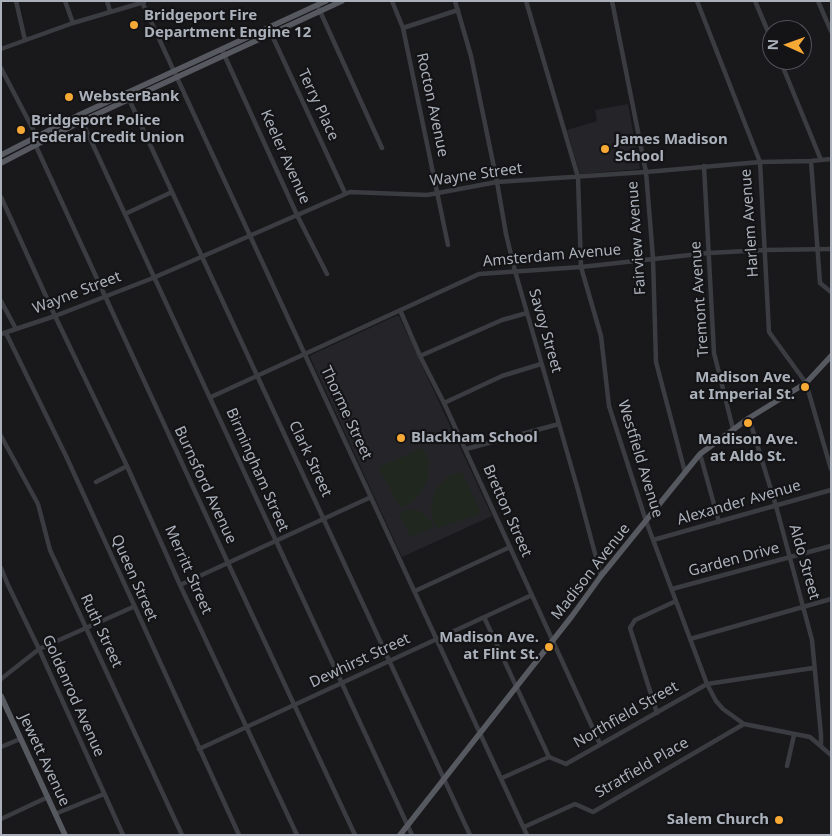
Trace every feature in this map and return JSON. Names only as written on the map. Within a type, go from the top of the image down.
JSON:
[{"type":"main road","points":[[318,8],[326,1]]},
{"type":"main road","points":[[1,155],[318,8],[342,1]]},
{"type":"main road","points":[[1,163],[81,118]]},
{"type":"main road","name":"Madison Avenue","points":[[400,835],[553,641],[601,576],[700,454],[749,418],[806,383],[831,356]]},
{"type":"main road","name":"Jewett Avenue","points":[[1,696],[65,835]]},
{"type":"street","points":[[16,1],[25,40]]},
{"type":"street","points":[[66,1],[73,23]]},
{"type":"street","points":[[107,1],[110,11]]},
{"type":"street","name":"Rocton Avenue","points":[[392,1],[403,28],[448,245]]},
{"type":"street","name":"Savoy Street","points":[[455,1],[471,56],[515,271],[601,576]]},
{"type":"street","name":"Westfield Avenue","points":[[526,1],[578,177],[581,267],[601,336],[609,406],[646,521],[707,684],[716,701],[723,709],[744,724],[814,739],[831,755]]},
{"type":"street","name":"Fairview Avenue","points":[[612,1],[646,172],[656,362],[685,472]]},
{"type":"street","name":"Harlem Avenue","points":[[698,1],[760,162],[769,332],[806,383],[831,469]]},
{"type":"street","points":[[756,1],[763,20]]},
{"type":"street","points":[[818,1],[831,31]]},
{"type":"street","points":[[1,49],[73,23],[144,2]]},
{"type":"street","name":"Thorme Street","points":[[144,2],[527,835]]},
{"type":"street","points":[[318,8],[382,148]]},
{"type":"street","points":[[403,28],[458,10]]},
{"type":"street","name":"Terry Place","points":[[270,30],[345,193]]},
{"type":"street","name":"Keeler Avenue","points":[[223,52],[326,274]]},
{"type":"street","points":[[1,68],[37,137],[35,144]]},
{"type":"street","points":[[784,70],[821,160]]},
{"type":"street","name":"Clark Street","points":[[127,96],[470,835]]},
{"type":"street","name":"Birmingham Street","points":[[81,118],[153,278],[211,397],[412,835]]},
{"type":"street","name":"Burnsford Avenue","points":[[35,144],[355,835]]},
{"type":"street","name":"Wayne Street","points":[[4,333],[55,316],[153,278],[345,193],[354,191],[438,194],[497,182],[760,162],[831,159]]},
{"type":"street","points":[[811,161],[820,283],[831,292]]},
{"type":"street","name":"Tremont Avenue","points":[[704,166],[714,353],[733,429]]},
{"type":"street","points":[[125,214],[172,192]]},
{"type":"street","name":"Merritt Street","points":[[1,196],[297,835]]},
{"type":"street","name":"Amsterdam Avenue","points":[[211,397],[479,274],[581,267],[708,253],[831,249]]},
{"type":"street","points":[[1,301],[16,329]]},
{"type":"street","name":"Bretton Street","points":[[400,310],[600,744]]},
{"type":"street","points":[[420,356],[502,320],[526,313]]},
{"type":"street","name":"Queen Street","points":[[4,333],[66,456],[133,607],[239,835]]},
{"type":"street","points":[[444,403],[502,376],[541,364]]},
{"type":"street","name":"Aldo Street","points":[[749,418],[776,506],[812,640],[821,746]]},
{"type":"street","points":[[466,450],[559,424]]},
{"type":"street","name":"Ruth Street","points":[[1,436],[38,504],[50,550],[182,835]]},
{"type":"street","points":[[700,454],[719,522]]},
{"type":"street","points":[[96,482],[127,466]]},
{"type":"street","name":"Alexander Avenue","points":[[653,540],[831,490]]},
{"type":"street","points":[[180,585],[371,497]]},
{"type":"street","name":"Garden Drive","points":[[672,589],[831,546]]},
{"type":"street","points":[[415,591],[510,548]]},
{"type":"street","name":"Goldenrod Avenue","points":[[1,568],[123,835]]},
{"type":"street","name":"Dewhirst Street","points":[[199,749],[532,595]]},
{"type":"street","points":[[690,639],[831,599]]},
{"type":"street","points":[[657,713],[630,628],[635,620],[676,601]]},
{"type":"street","points":[[1,678],[39,649],[133,607]]},
{"type":"street","points":[[484,617],[549,757],[502,778]]},
{"type":"street","points":[[707,684],[813,668]]},
{"type":"street","name":"Northfield Street","points":[[549,757],[566,764],[707,684]]},
{"type":"street","name":"Stratfield Place","points":[[524,827],[575,804],[593,812],[744,724]]},
{"type":"street","points":[[787,766],[794,734]]},
{"type":"street","points":[[1,747],[20,739]]},
{"type":"street","points":[[55,814],[104,794]]},
{"type":"street","points":[[1,819],[48,797]]},
{"type":"shaded area","name":"James Madison School","points":[[628,104],[640,169],[580,174],[567,130],[597,121],[595,110]]},
{"type":"shaded area","name":"Blackham School","points":[[399,316],[492,516],[402,557],[310,357]]},
{"type":"shaded area","points":[[423,448],[429,462],[428,479],[414,501],[400,508],[380,470],[381,466]]},
{"type":"shaded area","points":[[462,472],[480,511],[478,515],[437,528],[432,517],[431,508],[435,491],[449,476]]},
{"type":"shaded area","points":[[407,510],[421,512],[431,520],[434,527],[410,536],[399,513]]},
{"type":"place","name":"Bridgeport Fire Department Engine 12","points":[[134,25]]},
{"type":"place","name":"WebsterBank","points":[[69,97]]},
{"type":"place","name":"Bridgeport Police Federal Credit Union","points":[[21,130]]},
{"type":"place","name":"James Madison School","points":[[605,149]]},
{"type":"place","name":"Madison Ave. at Imperial St.","points":[[805,387]]},
{"type":"place","name":"Madison Ave. at Aldo St.","points":[[748,423]]},
{"type":"place","name":"Blackham School","points":[[401,438]]},
{"type":"place","name":"Madison Ave. at Flint St.","points":[[549,647]]},
{"type":"place","name":"Salem Church","points":[[779,820]]}]
